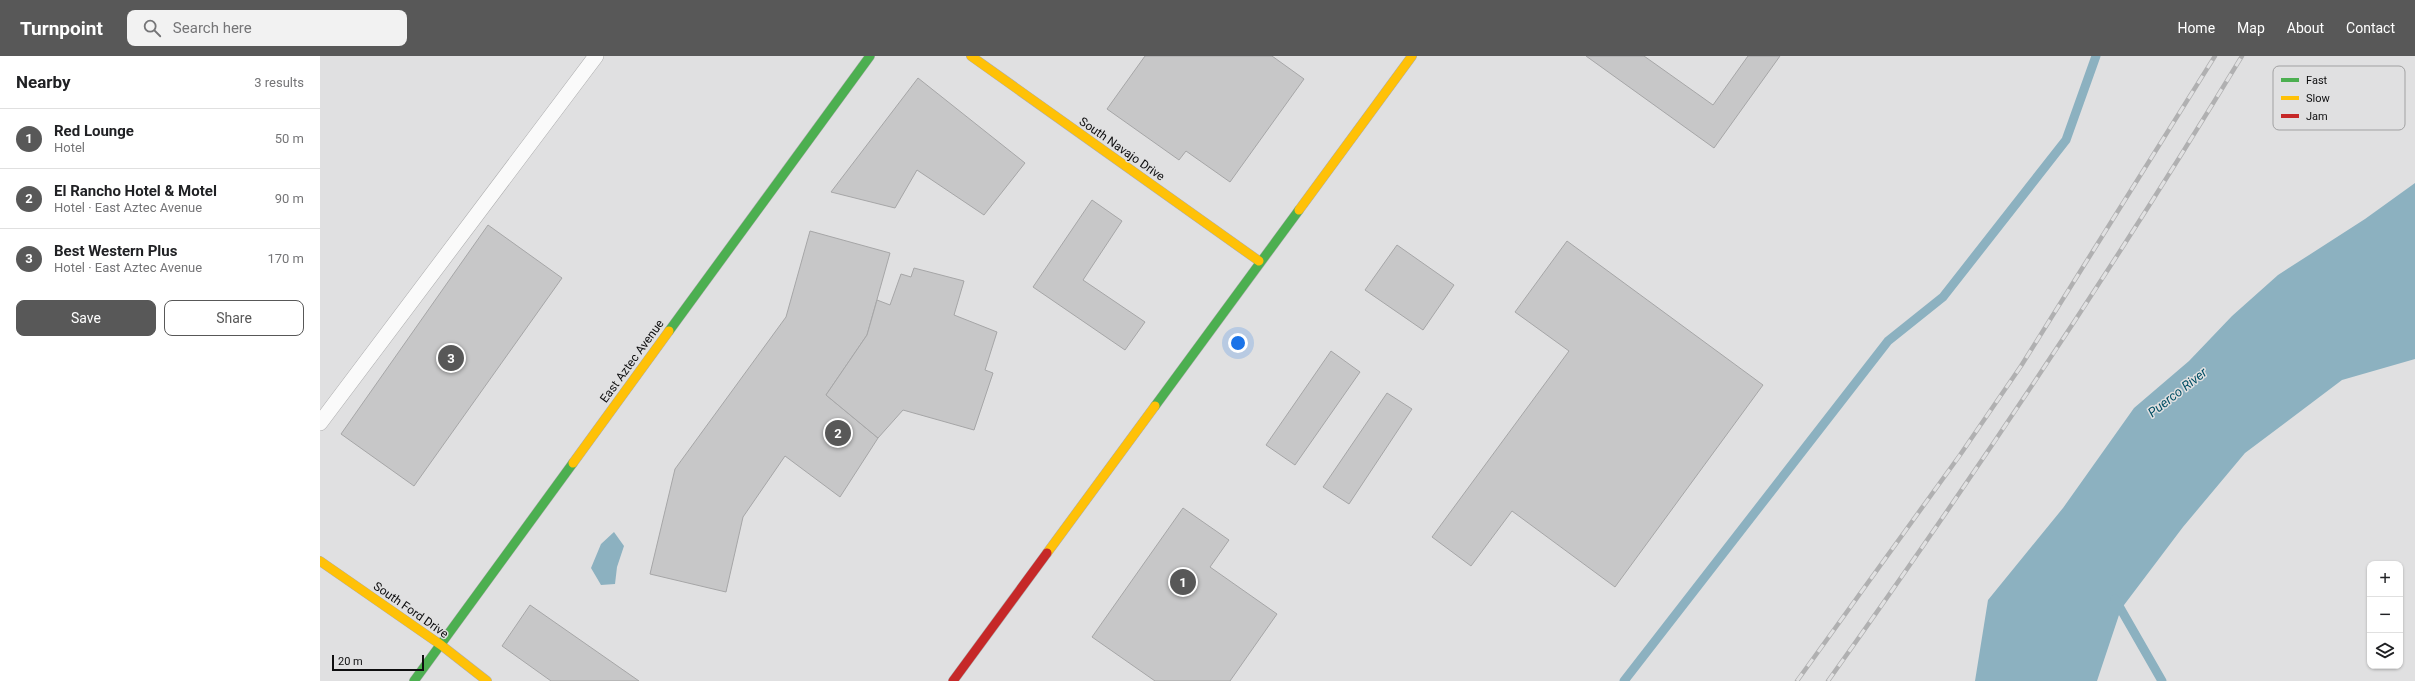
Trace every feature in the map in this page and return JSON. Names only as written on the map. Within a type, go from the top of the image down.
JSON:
[{"type":"main road","name":"East Aztec Avenue","points":[[414,681],[870,56]]},
{"type":"main road","name":"South Navajo Drive","points":[[971,56],[1259,261]]},
{"type":"main road","points":[[953,681],[1259,261],[1412,56]]},
{"type":"main road","name":"South Ford Drive","points":[[320,561],[441,645],[487,681]]},
{"type":"main road","points":[[970,674],[1013,598]]},
{"type":"lane","points":[[320,423],[596,56]]},
{"type":"water","name":"Puerco River","points":[[2415,183],[2415,359],[2342,380],[2245,453],[2183,527],[2121,609],[2097,681],[1975,681],[1988,600],[2063,508],[2134,408],[2189,361],[2232,316],[2278,275],[2365,219]]},
{"type":"water","points":[[614,532],[624,546],[617,567],[615,584],[601,585],[591,568],[601,544]]},
{"type":"building","points":[[1145,56],[1272,56],[1304,79],[1230,182],[1186,151],[1179,160],[1107,109]]},
{"type":"building","points":[[1586,56],[1644,56],[1713,105],[1748,56],[1780,56],[1714,148]]},
{"type":"building","points":[[918,78],[1025,163],[984,215],[917,170],[895,208],[831,192]]},
{"type":"building","points":[[1092,200],[1122,221],[1083,280],[1145,322],[1125,350],[1033,287]]},
{"type":"building","points":[[488,225],[562,278],[414,486],[341,434]]},
{"type":"building","points":[[810,231],[890,253],[867,335],[826,395],[878,438],[840,497],[785,456],[743,517],[726,592],[650,574],[675,469],[786,317]]},
{"type":"building","points":[[1567,241],[1763,385],[1615,587],[1512,511],[1471,566],[1432,537],[1569,351],[1515,312]]},
{"type":"building","points":[[1397,245],[1454,285],[1423,330],[1365,290]]},
{"type":"building","points":[[914,268],[964,281],[954,315],[997,332],[985,370],[993,373],[974,430],[903,410],[878,438],[826,395],[867,335],[877,300],[890,305],[901,274],[911,277]]},
{"type":"building","points":[[1331,351],[1360,372],[1295,465],[1266,445]]},
{"type":"building","points":[[1387,393],[1412,409],[1349,504],[1323,487]]},
{"type":"building","points":[[1183,508],[1229,540],[1210,567],[1277,614],[1230,681],[1155,681],[1092,637]]},
{"type":"building","points":[[530,605],[639,681],[551,681],[502,646]]},
{"type":"waterway","points":[[1624,681],[1888,341],[1943,297],[2066,140],[2096,56]]},
{"type":"waterway","points":[[2115,599],[2162,681]]},
{"type":"railway","points":[[1797,681],[1960,455],[2021,366],[2215,56]]},
{"type":"railway","points":[[1828,681],[1936,528],[2041,373],[2143,215],[2242,56]]},
{"type":"traffic: fast","points":[[669,331],[870,56]]},
{"type":"traffic: fast","points":[[1155,406],[1299,210]]},
{"type":"traffic: fast","points":[[414,681],[573,463]]},
{"type":"traffic: slow","points":[[971,56],[1259,261]]},
{"type":"traffic: slow","points":[[1299,210],[1412,56]]},
{"type":"traffic: slow","points":[[573,463],[669,331]]},
{"type":"traffic: slow","points":[[1047,553],[1155,406]]},
{"type":"traffic: slow","points":[[320,561],[441,645],[487,681]]},
{"type":"traffic: jam","points":[[953,681],[1047,553]]},
{"type":"place","name":"Best Western Plus","points":[[451,358]]},
{"type":"place","name":"El Rancho Hotel & Motel","points":[[838,433]]},
{"type":"place","name":"Red Lounge","points":[[1183,582]]}]
